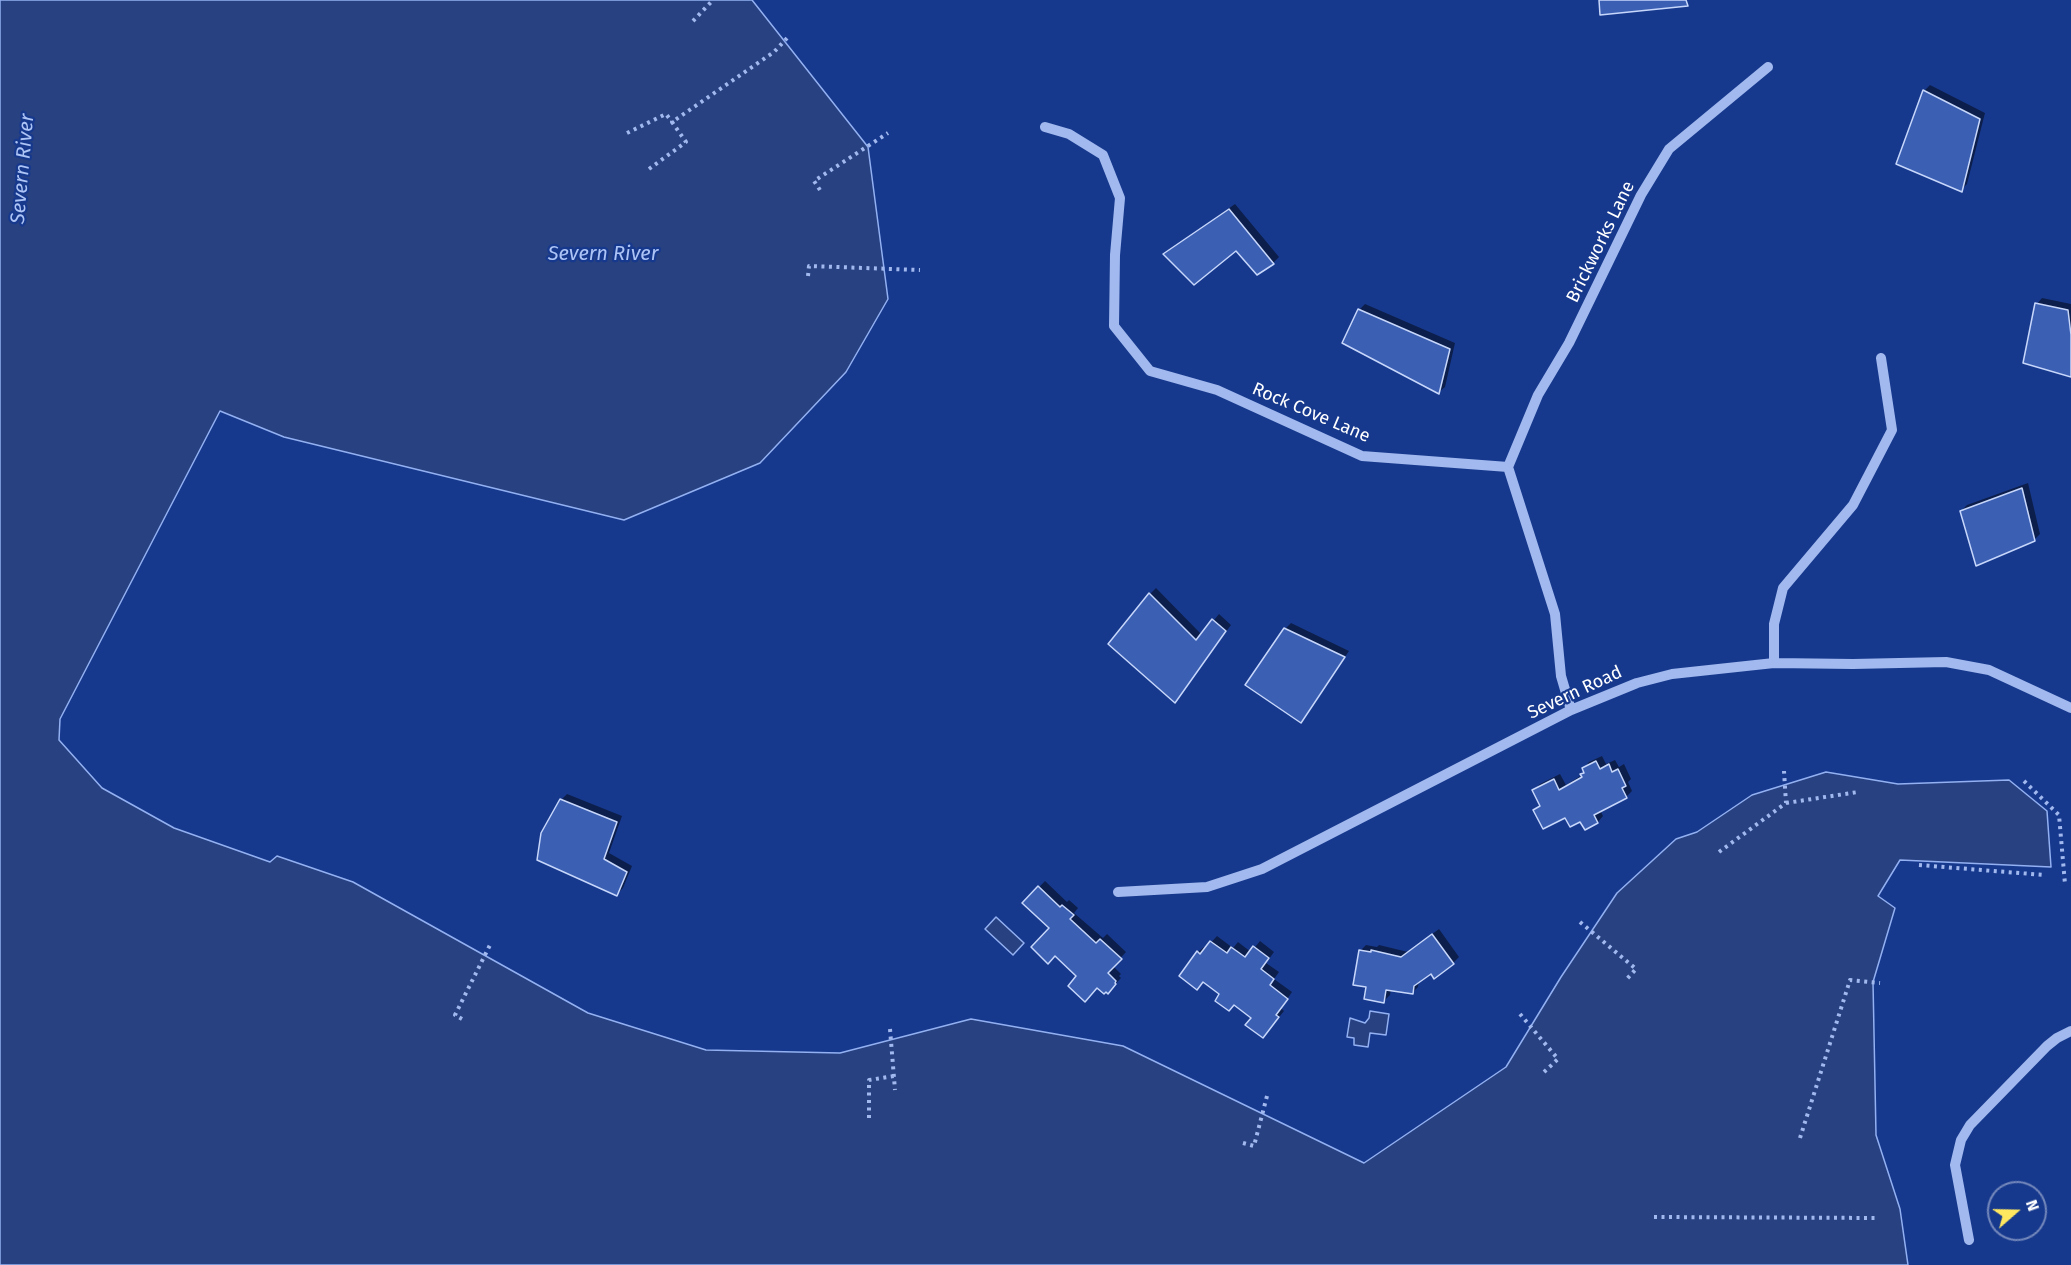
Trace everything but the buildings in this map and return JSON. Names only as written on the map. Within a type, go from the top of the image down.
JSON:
[{"type":"street","name":"Brickworks Lane","points":[[1508,467],[1538,395],[1569,343],[1641,195],[1669,149],[1768,67]]},
{"type":"street","name":"Rock Cove Lane","points":[[1045,127],[1069,134],[1103,155],[1120,198],[1115,255],[1114,326],[1150,371],[1217,390],[1362,456],[1508,467]]},
{"type":"street","points":[[1774,663],[1774,624],[1783,588],[1853,506],[1892,430],[1881,358]]},
{"type":"street","points":[[1508,467],[1555,614],[1561,676],[1571,710]]},
{"type":"street","name":"Severn Road","points":[[1118,892],[1207,887],[1262,869],[1571,710],[1637,683],[1672,674],[1774,663],[1946,662],[1989,670],[2071,708]]},
{"type":"street","points":[[1969,1240],[1955,1165],[1961,1140],[1970,1125],[2047,1046],[2071,1031]]},
{"type":"path","points":[[693,21],[713,0]]},
{"type":"path","points":[[672,122],[774,52],[788,37]]},
{"type":"path","points":[[627,133],[666,114],[686,142],[649,170]]},
{"type":"path","points":[[820,190],[814,181],[888,133]]},
{"type":"path","points":[[808,276],[809,266],[921,270]]},
{"type":"path","points":[[1784,771],[1786,803]]},
{"type":"path","points":[[2024,781],[2059,815],[2066,884]]},
{"type":"path","points":[[1719,852],[1786,803],[1858,792]]},
{"type":"path","points":[[1919,865],[2044,874]]},
{"type":"path","points":[[1580,922],[1636,969],[1626,980]]},
{"type":"path","points":[[462,1019],[455,1015],[490,945]]},
{"type":"path","points":[[1800,1138],[1850,980],[1880,983]]},
{"type":"path","points":[[1520,1014],[1558,1059],[1543,1073]]},
{"type":"path","points":[[890,1029],[895,1090]]},
{"type":"path","points":[[869,1118],[868,1080],[894,1077]]},
{"type":"path","points":[[1243,1143],[1254,1146],[1267,1096]]},
{"type":"path","points":[[1654,1217],[1879,1218]]},
{"type":"water","name":"Severn River","points":[[0,0],[752,0],[868,147],[888,299],[846,372],[760,463],[624,520],[284,437],[220,411],[60,719],[59,740],[102,788],[174,828],[270,862],[277,856],[353,882],[588,1013],[706,1050],[840,1053],[971,1019],[1123,1046],[1364,1163],[1506,1067],[1561,977],[1617,893],[1676,839],[1697,832],[1752,795],[1826,772],[1898,784],[2009,780],[2047,811],[2051,867],[1900,860],[1878,896],[1895,908],[1873,982],[1876,1135],[1900,1209],[1908,1265],[0,1265]]},
{"type":"water","points":[[996,917],[1024,943],[1013,955],[985,929]]},
{"type":"water","points":[[1370,1011],[1389,1014],[1386,1035],[1370,1033],[1368,1047],[1354,1045],[1354,1038],[1347,1037],[1350,1018],[1365,1023]]}]
